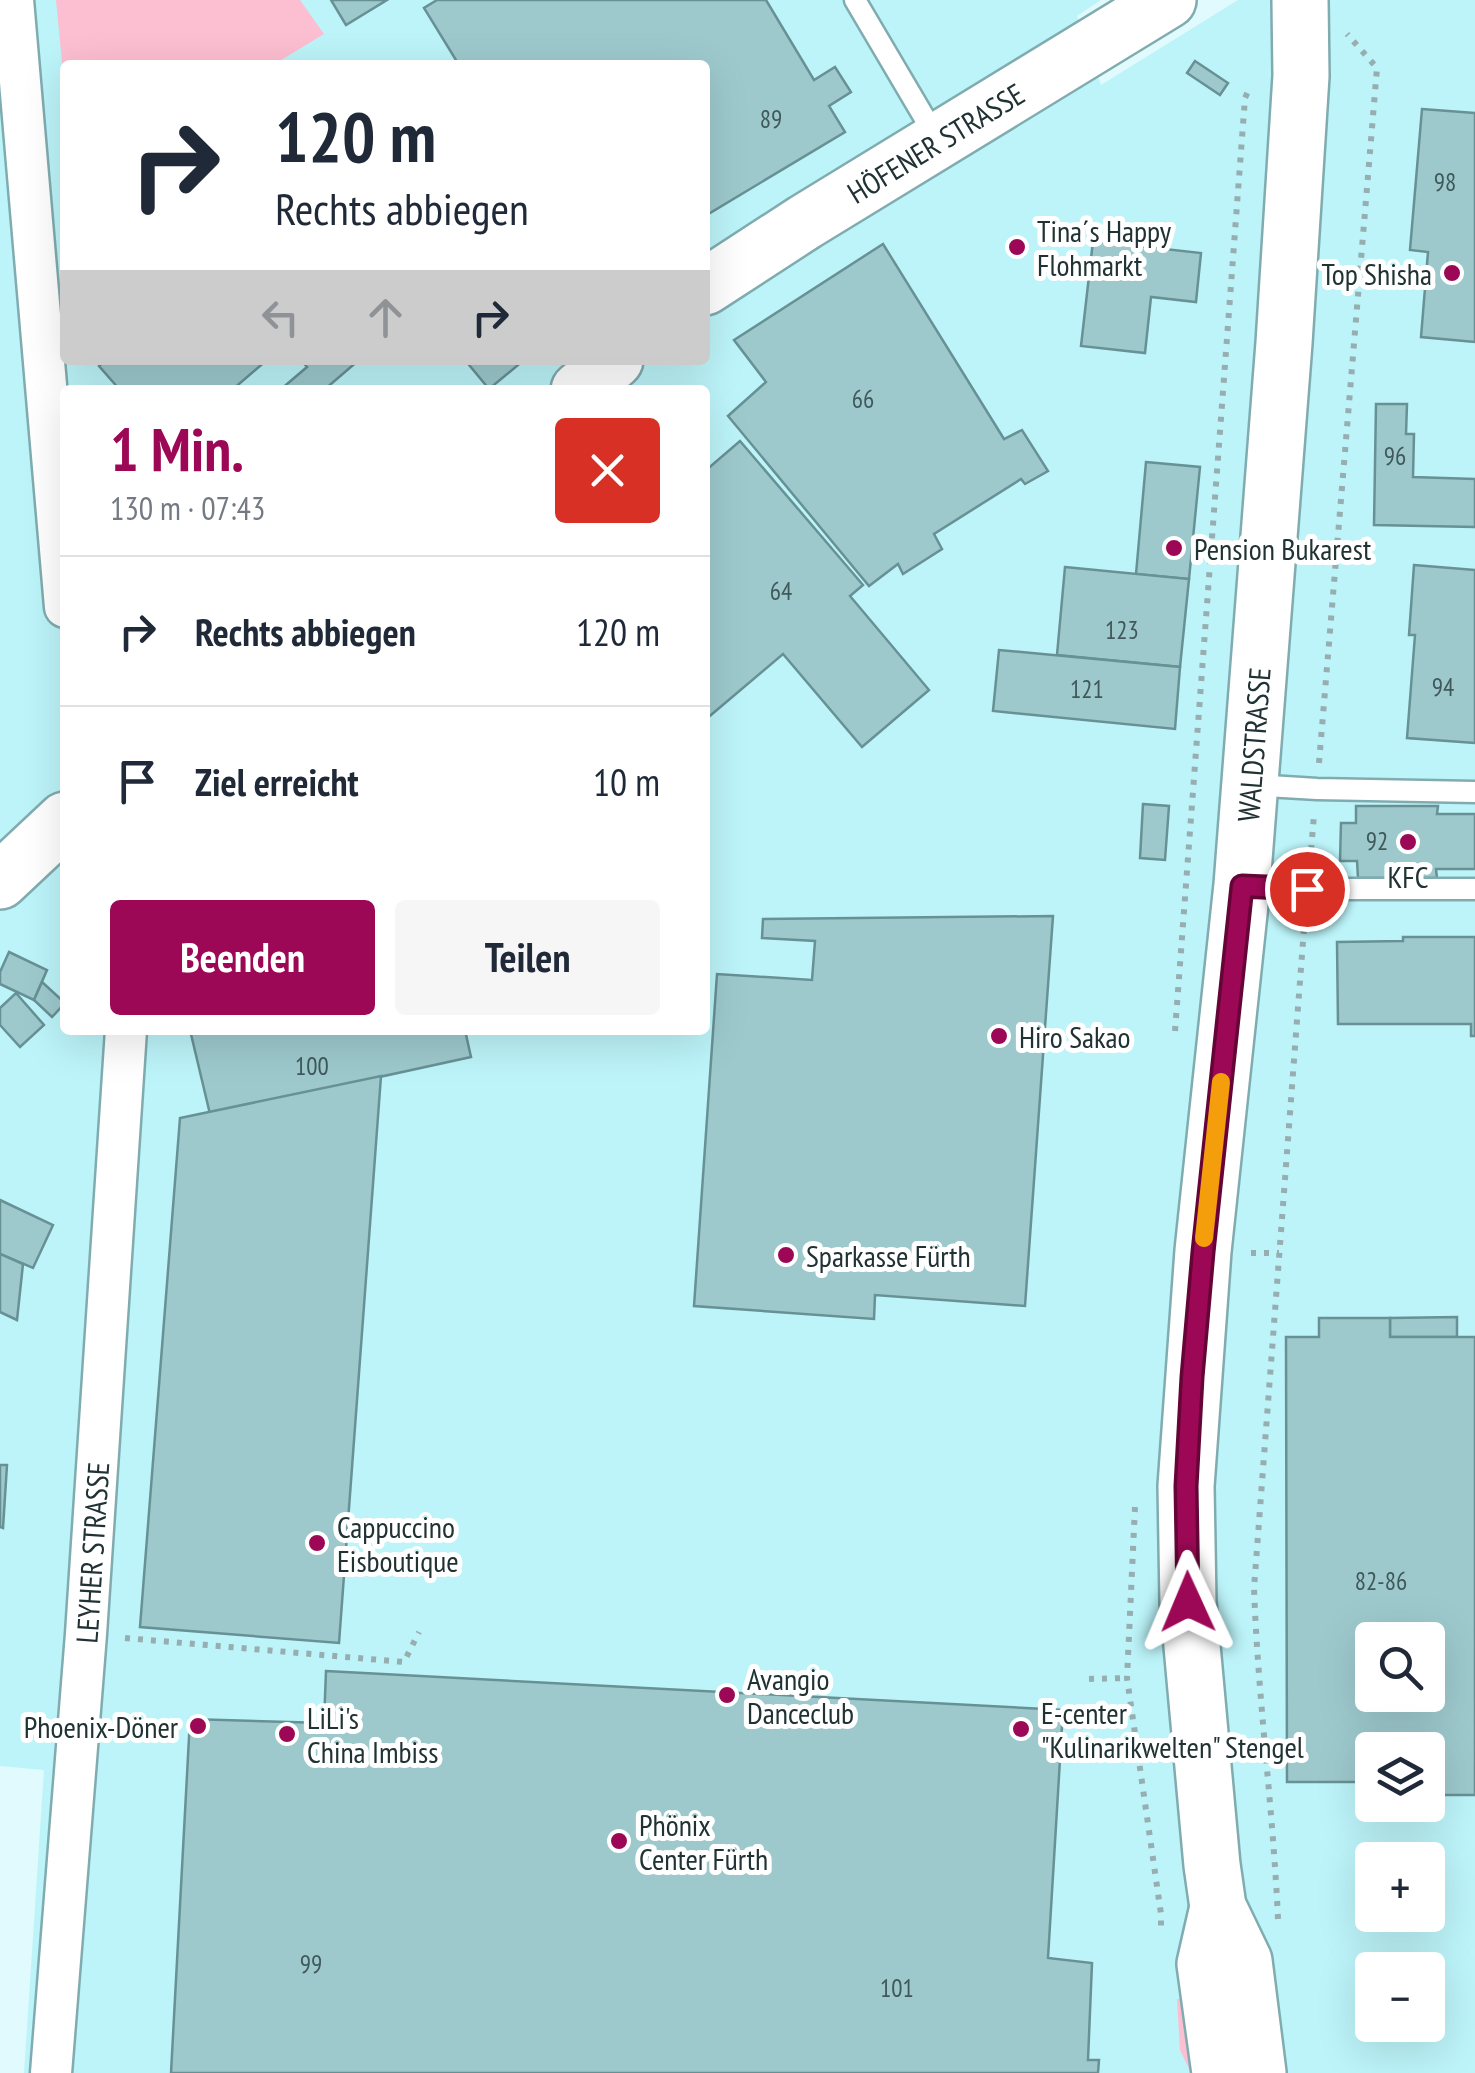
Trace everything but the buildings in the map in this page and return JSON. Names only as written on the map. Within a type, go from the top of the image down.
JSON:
[{"type":"street","points":[[12,0],[60,550]]},
{"type":"street","name":"HÖFENER STRASSE","points":[[710,284],[1168,0]]},
{"type":"street","name":"WALDSTRASSE","points":[[1258,2073],[1244,1961],[1218,1907],[1212,1866],[1188,1602],[1186,1486],[1203,1252],[1242,886],[1301,76],[1320,14]]},
{"type":"street","points":[[585,385],[608,365]]},
{"type":"street","points":[[0,881],[60,825]]},
{"type":"street","name":"LEYHER STRASSE","points":[[50,2073],[86,1634],[126,1035]]},
{"type":"street","name":"WALDSTRASSE","points":[[1218,1907],[1205,1964],[1220,2073]]},
{"type":"lane","points":[[855,0],[938,141]]},
{"type":"lane","points":[[1250,785],[1475,792]]},
{"type":"lane","points":[[1242,886],[1475,889]]},
{"type":"path","points":[[1279,1930],[1276,1860],[1257,1674],[1254,1588],[1307,889],[1377,68],[1320,14]]},
{"type":"path","points":[[86,1634],[404,1662],[418,1632]]},
{"type":"path","points":[[1089,1679],[1127,1678]]},
{"type":"shaded area","points":[[0,0],[1101,0],[1077,16],[1101,85],[1238,0],[1475,0],[1475,2073],[24,2073],[44,1770],[0,1766]]},
{"type":"shaded area","points":[[56,0],[300,0],[324,34],[281,60],[62,60]]},
{"type":"shaded area","points":[[1197,1998],[1210,2073],[1191,2073],[1180,2050],[1177,1999]]},
{"type":"slow traffic","points":[[1204,1238],[1221,1082]]},
{"type":"place","name":"Tina´s Happy Flohmarkt","points":[[1017,247]]},
{"type":"place","name":"Top Shisha","points":[[1452,273]]},
{"type":"place","name":"Pension Bukarest","points":[[1174,548]]},
{"type":"place","name":"KFC","points":[[1408,842]]},
{"type":"place","name":"Hiro Sakao","points":[[999,1036]]},
{"type":"place","name":"Sparkasse Fürth","points":[[786,1255]]},
{"type":"place","name":"Cappuccino Eisboutique","points":[[317,1543]]},
{"type":"place","name":"Avangio Danceclub","points":[[727,1695]]},
{"type":"place","name":"Phoenix-Döner","points":[[198,1726]]},
{"type":"place","name":"E-center \"Kulinarikwelten\" Stengel","points":[[1021,1729]]},
{"type":"place","name":"LiLi's China Imbiss","points":[[287,1734]]},
{"type":"place","name":"Phönix Center Fürth","points":[[619,1841]]},
{"type":"route","points":[[1188,1602],[1186,1486],[1192,1377],[1242,886],[1307,889]]}]
